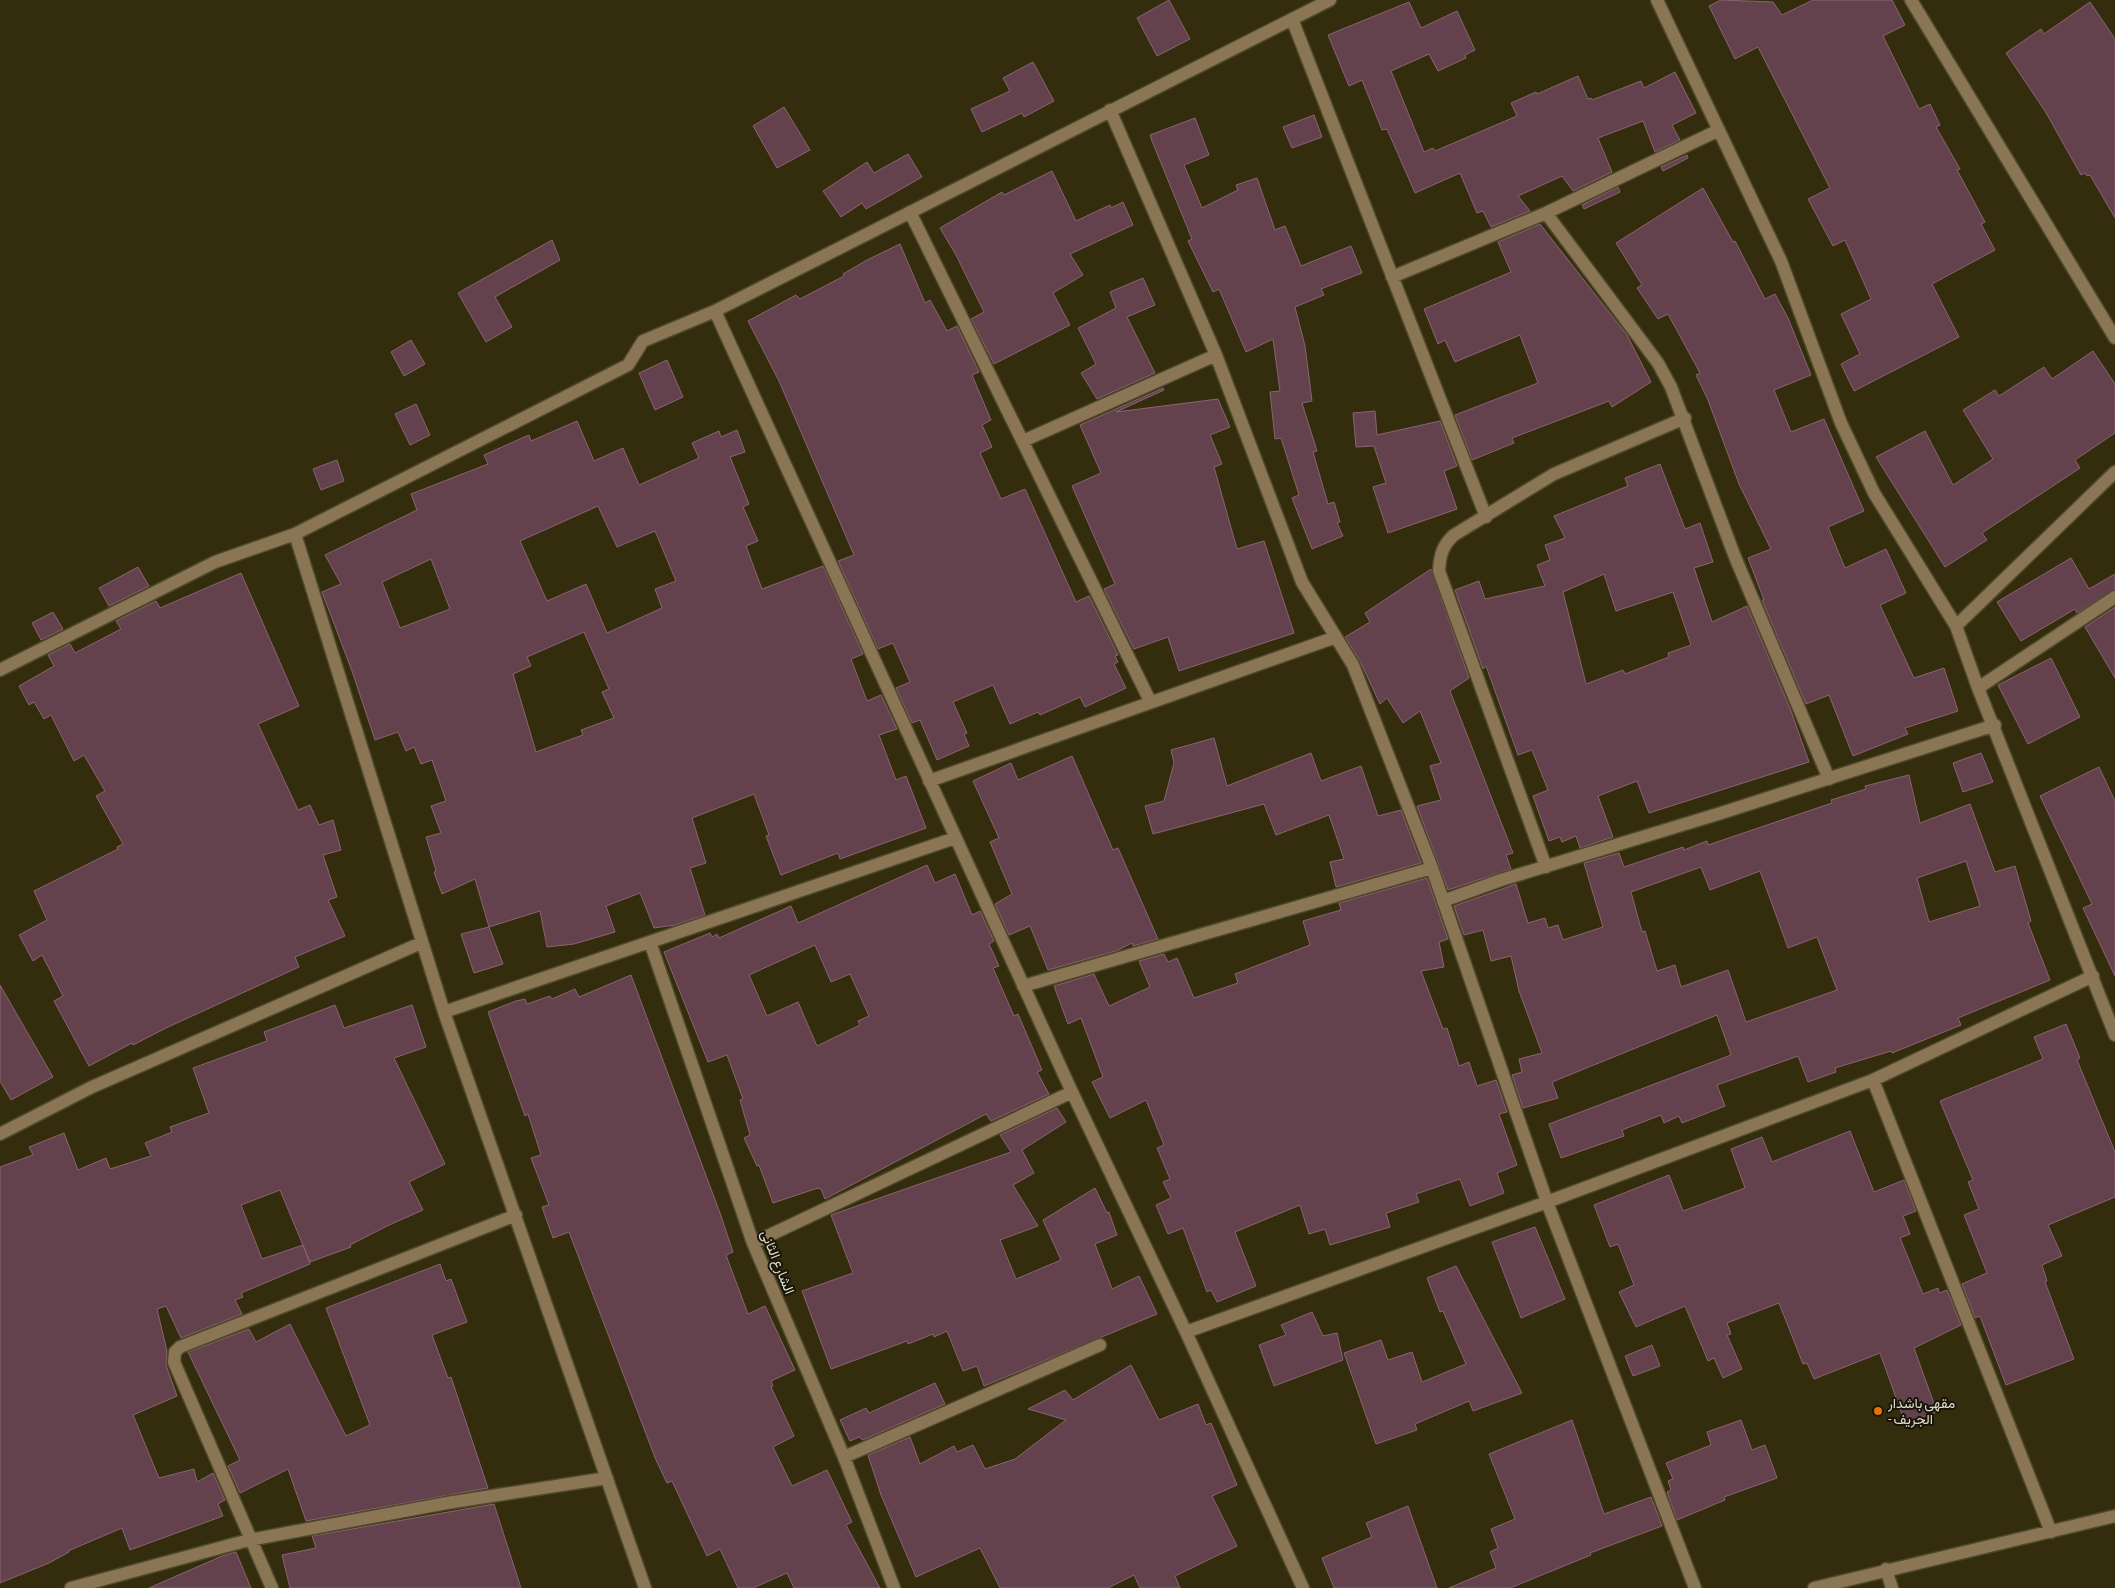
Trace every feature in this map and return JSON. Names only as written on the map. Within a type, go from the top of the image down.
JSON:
[{"type":"street","points":[[0,670],[215,562],[295,534],[628,365],[643,341],[715,311],[1330,0]]},
{"type":"street","points":[[1657,0],[1781,261],[1841,422],[1874,492],[1956,626],[1978,688],[1995,725],[2115,1035]]},
{"type":"street","points":[[1911,0],[2115,338]]},
{"type":"street","points":[[1292,19],[1486,518]]},
{"type":"street","points":[[1110,110],[1216,355],[1302,582],[1353,665],[1444,901],[1547,1202],[1695,1588]]},
{"type":"street","points":[[1392,277],[1546,213],[1719,130]]},
{"type":"street","points":[[910,212],[1150,701]]},
{"type":"street","points":[[1546,213],[1658,363],[1684,418],[1735,557],[1829,779]]},
{"type":"street","points":[[715,311],[1023,986],[1186,1332],[1303,1588]]},
{"type":"street","points":[[1023,441],[1216,355]]},
{"type":"street","points":[[1546,867],[1439,572],[1440,555],[1444,544],[1454,535],[1486,518],[1554,474],[1684,418]]},
{"type":"street","points":[[1956,626],[2115,472]]},
{"type":"street","points":[[295,534],[421,943],[645,1588]]},
{"type":"street","points":[[1978,688],[2115,596]]},
{"type":"street","points":[[929,781],[1150,701],[1336,637]]},
{"type":"street","points":[[1444,901],[1995,725]]},
{"type":"street","points":[[444,1012],[955,838]]},
{"type":"street","points":[[1023,986],[1432,868]]},
{"type":"street","name":"الشارع الثانى","points":[[650,942],[753,1243],[844,1457],[894,1588]]},
{"type":"street","points":[[0,1134],[92,1087],[421,943]]},
{"type":"street","points":[[1186,1332],[1547,1202],[1873,1080],[2092,976]]},
{"type":"street","points":[[1873,1080],[2051,1532]]},
{"type":"street","points":[[753,1243],[1072,1092]]},
{"type":"street","points":[[272,1588],[249,1540],[174,1362],[175,1352],[180,1347],[516,1215]]},
{"type":"street","points":[[844,1457],[1100,1345]]},
{"type":"street","points":[[71,1588],[121,1582],[249,1540],[447,1503],[607,1478]]},
{"type":"street","points":[[1814,1588],[1886,1569],[2115,1516]]},
{"type":"street","points":[[1886,1569],[1892,1588]]},
{"type":"building","points":[[1169,0],[1190,39],[1157,56],[1137,18]]},
{"type":"building","points":[[1721,0],[1773,2],[1782,15],[1813,0],[1892,0],[1905,25],[1883,36],[1919,109],[1930,104],[1940,125],[1936,127],[1960,169],[1957,170],[1985,222],[1981,224],[1995,250],[1932,284],[1959,337],[1854,391],[1841,364],[1860,354],[1841,314],[1871,299],[1845,240],[1833,246],[1808,199],[1830,188],[1758,47],[1735,59],[1709,6]]},
{"type":"building","points":[[1409,2],[1421,28],[1457,11],[1475,50],[1465,55],[1466,58],[1438,71],[1429,54],[1391,71],[1424,152],[1433,148],[1435,151],[1517,116],[1511,103],[1578,76],[1588,99],[1591,98],[1592,100],[1641,81],[1644,88],[1675,72],[1696,113],[1672,125],[1680,140],[1655,152],[1643,121],[1598,138],[1612,172],[1573,191],[1562,176],[1518,196],[1530,211],[1491,227],[1483,211],[1477,213],[1460,173],[1415,193],[1387,129],[1382,130],[1362,80],[1349,86],[1328,35]]},
{"type":"building","points":[[2090,2],[2115,39],[2115,218],[2090,175],[2087,176],[2085,173],[2081,175],[2045,111],[2006,53],[2041,29],[2044,34]]},
{"type":"building","points":[[1033,62],[1054,101],[1024,117],[1022,113],[982,132],[971,109],[1010,91],[1003,78]]},
{"type":"building","points":[[784,107],[810,150],[777,168],[753,126]]},
{"type":"building","points":[[1314,115],[1322,137],[1292,148],[1283,127]]},
{"type":"building","points":[[1195,118],[1209,155],[1184,165],[1202,208],[1238,190],[1236,185],[1257,178],[1275,230],[1285,226],[1301,266],[1351,246],[1362,273],[1321,289],[1324,295],[1295,307],[1305,346],[1312,401],[1302,403],[1317,451],[1313,452],[1328,504],[1334,502],[1340,522],[1337,523],[1343,536],[1312,549],[1292,498],[1299,495],[1281,438],[1275,439],[1270,392],[1280,391],[1273,339],[1246,352],[1219,289],[1213,292],[1188,241],[1192,239],[1150,135]]},
{"type":"building","points":[[908,154],[922,177],[866,209],[862,203],[841,217],[823,191],[867,162],[874,173]]},
{"type":"building","points":[[1687,155],[1688,158],[1663,171],[1661,167]]},
{"type":"building","points":[[1052,171],[1076,221],[1110,205],[1111,208],[1123,202],[1133,225],[1070,254],[1083,275],[1053,293],[1070,325],[994,364],[971,319],[984,312],[956,255],[940,228],[1002,192],[1004,195]]},
{"type":"building","points":[[1618,187],[1620,192],[1584,209],[1582,205]]},
{"type":"building","points":[[1703,188],[1733,242],[1735,241],[1765,299],[1775,294],[1788,318],[1811,375],[1774,390],[1791,432],[1824,419],[1864,511],[1828,527],[1845,568],[1886,549],[1906,593],[1880,605],[1914,678],[1944,668],[1958,711],[1905,728],[1908,734],[1853,756],[1829,695],[1806,704],[1762,600],[1764,600],[1748,558],[1771,549],[1739,484],[1708,400],[1696,375],[1700,373],[1668,314],[1658,319],[1637,288],[1642,285],[1616,243]]},
{"type":"building","points":[[1540,224],[1627,335],[1651,382],[1612,407],[1609,401],[1512,438],[1514,443],[1472,460],[1455,415],[1538,383],[1520,335],[1455,362],[1445,340],[1438,344],[1424,309],[1511,272],[1498,242]]},
{"type":"building","points":[[552,240],[560,260],[495,297],[512,327],[486,342],[458,293]]},
{"type":"building","points":[[900,244],[925,303],[930,300],[947,331],[957,326],[979,372],[972,375],[991,420],[982,425],[992,447],[980,453],[1001,499],[1025,489],[1076,602],[1089,596],[1118,655],[1115,656],[1118,662],[1114,664],[1126,688],[1085,707],[1080,697],[1040,715],[1038,712],[1010,724],[993,685],[953,702],[967,733],[964,734],[969,746],[937,760],[920,720],[912,723],[896,688],[910,682],[893,643],[878,649],[838,561],[854,555],[779,381],[748,321],[796,295],[800,299],[844,276],[843,274],[867,260]]},
{"type":"building","points":[[1143,278],[1155,305],[1127,317],[1155,373],[1097,399],[1081,373],[1096,364],[1078,328],[1116,308],[1110,292]]},
{"type":"building","points":[[411,340],[425,364],[404,376],[391,352]]},
{"type":"building","points":[[2093,351],[2115,384],[2115,433],[2075,460],[2080,468],[1982,533],[1987,540],[1945,567],[1876,457],[1925,431],[1953,485],[1993,459],[1963,410],[1995,390],[1999,396],[2044,367],[2052,379]]},
{"type":"building","points":[[667,360],[683,397],[655,410],[639,373]]},
{"type":"building","points":[[1163,388],[1164,390],[1116,412],[1218,399],[1230,427],[1210,435],[1222,464],[1214,467],[1237,549],[1264,541],[1294,633],[1179,671],[1168,637],[1134,649],[1104,589],[1115,584],[1072,486],[1101,473],[1080,425]]},
{"type":"building","points":[[416,404],[430,435],[410,445],[395,414]]},
{"type":"building","points":[[1375,411],[1377,435],[1440,421],[1457,466],[1444,471],[1457,509],[1388,533],[1373,487],[1386,483],[1374,446],[1356,447],[1353,413]]},
{"type":"building","points":[[577,421],[594,461],[623,448],[639,485],[699,458],[692,443],[719,431],[721,437],[737,430],[745,452],[730,457],[749,504],[743,507],[758,541],[746,546],[762,589],[823,566],[863,654],[851,659],[867,701],[881,695],[897,729],[879,735],[896,780],[906,776],[926,828],[840,859],[838,853],[781,875],[766,836],[769,835],[754,794],[692,818],[706,863],[690,868],[705,915],[675,925],[654,928],[640,893],[606,906],[615,932],[574,944],[547,947],[540,911],[489,927],[475,879],[442,894],[434,872],[436,871],[426,837],[441,833],[431,806],[446,801],[432,760],[421,764],[414,747],[406,751],[398,732],[375,740],[352,671],[322,592],[341,584],[325,555],[417,510],[411,494],[488,464],[484,455],[529,435],[531,441]],"holes":[[[598,506],[617,547],[655,531],[676,581],[655,589],[662,608],[607,633],[586,584],[547,601],[520,541]],[[431,559],[450,609],[400,628],[382,582]],[[584,632],[609,689],[602,692],[614,718],[581,730],[583,735],[536,752],[513,674],[531,666],[527,657]]]},
{"type":"building","points":[[337,460],[344,481],[321,490],[313,469]]},
{"type":"building","points":[[1660,464],[1685,529],[1700,523],[1713,562],[1694,568],[1712,622],[1747,606],[1791,711],[1809,762],[1649,813],[1637,781],[1598,796],[1613,837],[1580,848],[1576,836],[1562,842],[1560,837],[1549,841],[1533,796],[1548,790],[1532,750],[1518,755],[1486,666],[1483,669],[1455,590],[1479,581],[1485,599],[1545,586],[1537,565],[1550,560],[1545,545],[1565,538],[1554,516],[1628,486],[1625,478]],"holes":[[[1604,574],[1616,611],[1673,592],[1691,645],[1668,653],[1669,657],[1625,674],[1623,670],[1586,684],[1563,592]]]},
{"type":"building","points":[[2071,558],[2089,589],[2115,574],[2115,589],[2077,613],[2075,609],[2021,641],[1997,602]]},
{"type":"building","points":[[138,567],[149,586],[109,606],[99,588]]},
{"type":"building","points":[[1431,569],[1469,678],[1450,691],[1513,853],[1506,855],[1511,869],[1448,890],[1417,806],[1441,800],[1430,766],[1441,763],[1420,711],[1403,723],[1387,698],[1380,704],[1360,661],[1345,637],[1370,622],[1365,613]]},
{"type":"building","points":[[241,573],[299,706],[258,724],[298,810],[310,805],[319,825],[333,820],[341,850],[323,855],[337,897],[328,900],[345,936],[295,957],[299,967],[133,1045],[132,1043],[89,1066],[54,1001],[63,996],[42,955],[33,961],[19,935],[47,920],[34,891],[118,849],[117,847],[123,844],[96,796],[105,791],[84,755],[74,761],[51,715],[44,719],[34,702],[29,705],[19,686],[54,666],[48,655],[70,644],[75,653],[121,629],[116,621],[156,601],[160,608]]},
{"type":"building","points":[[2115,607],[2115,678],[2085,627]]},
{"type":"building","points":[[53,612],[63,629],[41,640],[32,623]]},
{"type":"building","points":[[2051,658],[2080,717],[2028,744],[1998,685]]},
{"type":"building","points":[[1214,738],[1227,786],[1311,753],[1321,781],[1361,766],[1378,816],[1401,810],[1421,863],[1336,887],[1330,862],[1344,859],[1329,815],[1276,835],[1264,804],[1153,834],[1145,806],[1164,801],[1174,763],[1171,750]]},
{"type":"building","points":[[1981,753],[1993,782],[1963,792],[1953,763]]},
{"type":"building","points":[[1072,756],[1113,850],[1118,848],[1158,939],[1133,946],[1132,943],[1116,951],[1048,970],[1030,926],[1009,935],[995,904],[1012,894],[990,842],[999,838],[973,781],[1011,763],[1018,780]]},
{"type":"building","points":[[2099,767],[2115,801],[2115,976],[2083,908],[2092,904],[2040,796]]},
{"type":"building","points":[[1909,775],[1920,823],[1970,804],[1995,872],[2015,866],[2031,921],[2028,923],[2050,980],[1958,1018],[1961,1025],[1892,1053],[1891,1051],[1835,1068],[1836,1072],[1808,1082],[1798,1056],[1717,1085],[1725,1106],[1682,1123],[1679,1116],[1664,1123],[1661,1115],[1622,1130],[1624,1136],[1561,1158],[1549,1124],[1731,1055],[1717,1015],[1552,1082],[1558,1098],[1523,1108],[1512,1075],[1522,1072],[1519,1059],[1542,1053],[1519,991],[1511,956],[1491,961],[1483,930],[1464,935],[1454,906],[1516,884],[1528,923],[1545,918],[1548,928],[1558,925],[1563,940],[1603,927],[1584,863],[1619,853],[1624,867],[1683,847],[1684,850],[1707,841],[1708,845],[1832,803],[1831,800],[1866,789],[1865,786]],"holes":[[[1966,861],[1980,906],[1929,922],[1917,878]],[[1701,867],[1710,890],[1760,871],[1788,948],[1817,937],[1837,990],[1746,1022],[1728,970],[1681,987],[1675,965],[1657,971],[1645,931],[1642,932],[1631,892]]]},
{"type":"building","points":[[927,865],[935,883],[955,874],[972,915],[980,911],[994,941],[989,944],[999,966],[993,968],[1014,1016],[1018,1014],[1042,1070],[1037,1072],[1049,1094],[991,1121],[986,1114],[825,1199],[821,1189],[818,1188],[773,1203],[759,1165],[757,1166],[744,1138],[750,1135],[740,1100],[743,1099],[727,1055],[708,1062],[664,952],[710,933],[712,937],[717,934],[719,938],[791,906],[798,923]],"holes":[[[815,945],[831,982],[850,974],[869,1016],[858,1021],[860,1025],[817,1046],[798,1002],[767,1016],[749,975]]]},
{"type":"building","points":[[1427,878],[1448,939],[1439,942],[1444,967],[1421,971],[1443,1029],[1447,1028],[1459,1066],[1469,1062],[1477,1086],[1496,1080],[1507,1112],[1499,1114],[1517,1165],[1497,1173],[1504,1193],[1470,1206],[1460,1179],[1416,1194],[1419,1202],[1386,1213],[1390,1227],[1330,1245],[1325,1229],[1309,1234],[1300,1205],[1235,1232],[1256,1286],[1217,1302],[1211,1290],[1207,1292],[1183,1228],[1168,1234],[1156,1205],[1171,1198],[1163,1182],[1170,1179],[1157,1148],[1164,1145],[1146,1100],[1110,1118],[1092,1082],[1103,1077],[1081,1018],[1068,1024],[1054,986],[1094,974],[1109,1006],[1150,987],[1139,961],[1164,954],[1168,962],[1177,958],[1194,998],[1238,983],[1235,974],[1310,945],[1303,921],[1341,910],[1339,903]]},
{"type":"building","points":[[489,927],[503,964],[474,973],[461,934]]},
{"type":"building","points":[[631,975],[720,1213],[733,1252],[726,1255],[748,1314],[765,1306],[795,1370],[771,1381],[773,1386],[771,1387],[794,1436],[773,1447],[792,1486],[827,1470],[852,1522],[846,1525],[880,1588],[794,1588],[787,1573],[753,1588],[738,1588],[720,1549],[707,1556],[672,1481],[667,1483],[656,1460],[569,1232],[553,1238],[542,1207],[549,1205],[531,1158],[541,1155],[528,1114],[525,1116],[488,1012],[525,999],[527,1004],[550,996],[552,999],[575,989],[579,997]]},
{"type":"building","points":[[0,985],[53,1077],[11,1100],[0,1081]]},
{"type":"building","points":[[335,1005],[344,1028],[412,1005],[426,1047],[394,1058],[445,1164],[409,1182],[423,1210],[350,1245],[351,1247],[310,1262],[304,1247],[310,1264],[241,1293],[243,1297],[235,1300],[242,1314],[181,1338],[166,1306],[157,1309],[167,1351],[166,1365],[177,1396],[133,1415],[159,1478],[194,1469],[197,1482],[213,1473],[225,1500],[218,1504],[223,1516],[130,1550],[122,1528],[68,1551],[49,1563],[0,1583],[0,1167],[33,1155],[29,1147],[64,1133],[78,1170],[106,1158],[110,1169],[151,1156],[145,1143],[172,1132],[170,1127],[209,1113],[193,1068],[267,1041],[264,1032]],"holes":[[[280,1190],[303,1245],[262,1259],[241,1205]]]},
{"type":"building","points":[[2066,1024],[2080,1058],[2077,1060],[2115,1152],[2115,1197],[2048,1225],[2062,1256],[2042,1265],[2047,1281],[2045,1282],[2074,1359],[2006,1385],[1980,1316],[1975,1318],[1962,1284],[1987,1273],[1964,1215],[1979,1209],[1968,1182],[1973,1180],[1940,1101],[2043,1059],[2034,1037]]},
{"type":"building","points":[[1057,1108],[1066,1122],[1022,1150],[1034,1173],[1013,1185],[1038,1226],[1000,1240],[1016,1279],[1061,1260],[1043,1220],[1095,1188],[1107,1213],[1109,1212],[1117,1235],[1095,1244],[1112,1289],[1139,1276],[1157,1314],[984,1386],[977,1366],[963,1371],[947,1331],[934,1337],[933,1334],[908,1344],[907,1341],[831,1369],[802,1291],[853,1273],[831,1215],[1011,1152],[1000,1135]]},
{"type":"building","points":[[1850,1131],[1874,1192],[1904,1180],[1916,1211],[1903,1216],[1910,1234],[1900,1238],[1923,1294],[1938,1288],[1939,1293],[1947,1290],[1961,1325],[1914,1348],[1937,1412],[1905,1423],[1880,1353],[1814,1379],[1807,1363],[1803,1364],[1779,1303],[1727,1323],[1731,1334],[1727,1335],[1742,1369],[1723,1378],[1714,1358],[1708,1361],[1685,1306],[1636,1327],[1619,1292],[1634,1285],[1618,1244],[1610,1247],[1594,1205],[1669,1175],[1683,1211],[1745,1188],[1731,1149],[1762,1137],[1772,1162]]},
{"type":"building","points":[[1535,1227],[1565,1299],[1521,1318],[1492,1242]]},
{"type":"building","points":[[440,1264],[446,1281],[451,1279],[467,1322],[432,1335],[448,1378],[451,1377],[488,1488],[306,1521],[288,1469],[240,1493],[228,1466],[240,1460],[188,1352],[249,1329],[256,1342],[290,1324],[346,1436],[370,1425],[326,1308]]},
{"type":"building","points":[[1456,1266],[1522,1393],[1473,1411],[1469,1401],[1415,1424],[1417,1430],[1376,1444],[1344,1353],[1381,1340],[1388,1360],[1412,1352],[1422,1382],[1466,1364],[1443,1311],[1440,1312],[1427,1278]]},
{"type":"building","points":[[1312,1312],[1323,1336],[1337,1333],[1343,1360],[1274,1386],[1259,1345],[1286,1335],[1281,1325]]},
{"type":"building","points":[[1652,1345],[1660,1366],[1633,1376],[1625,1356]]},
{"type":"building","points":[[1131,1365],[1159,1420],[1198,1404],[1206,1425],[1211,1423],[1237,1485],[1212,1496],[1237,1546],[1175,1576],[1180,1588],[1140,1588],[1134,1575],[1108,1588],[1000,1588],[980,1548],[916,1577],[881,1495],[868,1455],[910,1437],[920,1464],[954,1446],[957,1452],[973,1445],[985,1469],[1015,1459],[1066,1420],[1028,1409],[1065,1390],[1073,1400]]},
{"type":"building","points":[[935,1383],[945,1404],[863,1440],[859,1437],[850,1441],[840,1420],[866,1408],[869,1413]]},
{"type":"building","points":[[1572,1420],[1604,1514],[1651,1497],[1662,1526],[1590,1553],[1591,1555],[1510,1588],[1449,1588],[1496,1568],[1490,1552],[1498,1548],[1491,1529],[1515,1519],[1489,1454]]},
{"type":"building","points":[[1741,1420],[1752,1450],[1765,1445],[1777,1478],[1724,1497],[1725,1500],[1677,1520],[1667,1492],[1671,1490],[1668,1481],[1673,1479],[1666,1463],[1711,1445],[1707,1432]]},
{"type":"building","points":[[494,1504],[521,1588],[290,1588],[282,1555],[316,1548],[312,1536]]},
{"type":"building","points":[[1408,1506],[1437,1588],[1334,1588],[1322,1558],[1372,1537],[1366,1523]]},
{"type":"building","points":[[236,1552],[251,1588],[149,1588],[222,1556]]},
{"type":"place","name":"مقهى باشدار - الجريف","points":[[1878,1411]]}]
